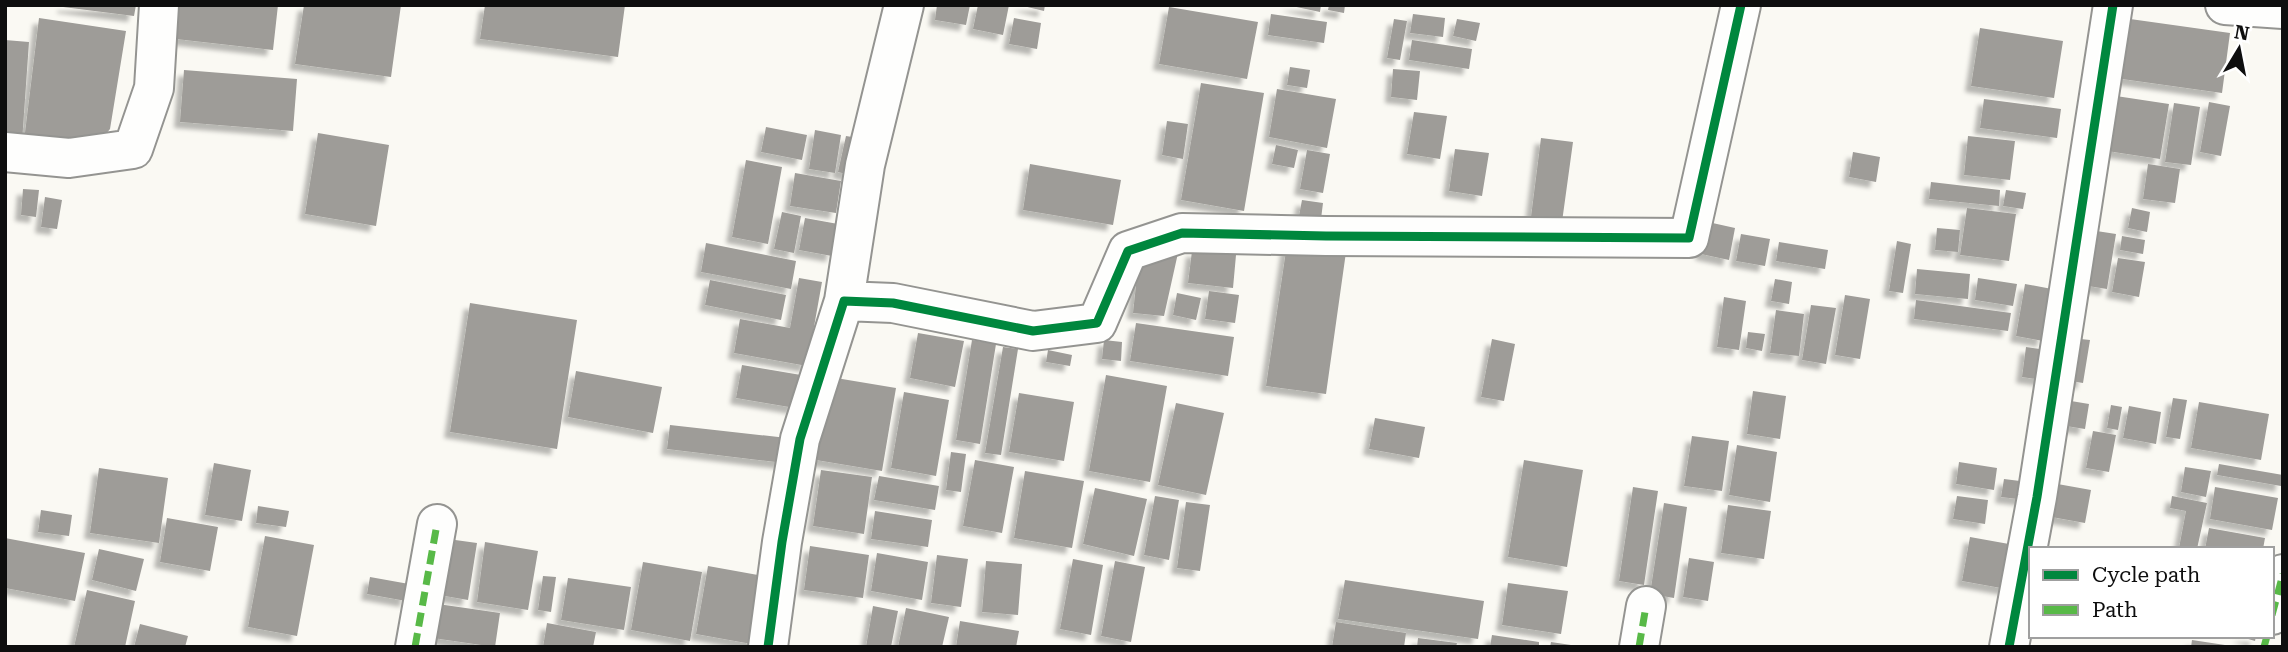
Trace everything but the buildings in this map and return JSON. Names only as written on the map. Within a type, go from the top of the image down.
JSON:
[{"type":"street","points":[[5,152],[69,158],[132,149],[154,88],[159,5]]},
{"type":"street","points":[[768,647],[782,542],[800,439],[844,301],[865,165],[904,5]]},
{"type":"street","points":[[844,301],[893,303],[1033,331],[1097,323],[1128,251],[1182,233],[1689,238],[1741,5]]},
{"type":"street","points":[[2009,647],[2037,497],[2113,5]]},
{"type":"street","points":[[2225,5],[2283,9]]},
{"type":"street","points":[[415,647],[436,524]]},
{"type":"street","points":[[2274,608],[2283,574]]},
{"type":"street","points":[[1639,647],[1646,606]]},
{"type":"marked path","points":[[415,647],[437,524]]},
{"type":"marked path","points":[[2274,608],[2283,574]]},
{"type":"marked path","points":[[1639,647],[1646,606]]},
{"type":"marked path","points":[[2264,647],[2266,638]]},
{"type":"cycle path","points":[[768,647],[782,542],[800,439],[844,301],[893,303],[1033,331],[1097,323],[1128,251],[1182,233],[1689,238],[1741,5]]},
{"type":"cycle path","points":[[2009,647],[2037,497],[2113,5]]}]
